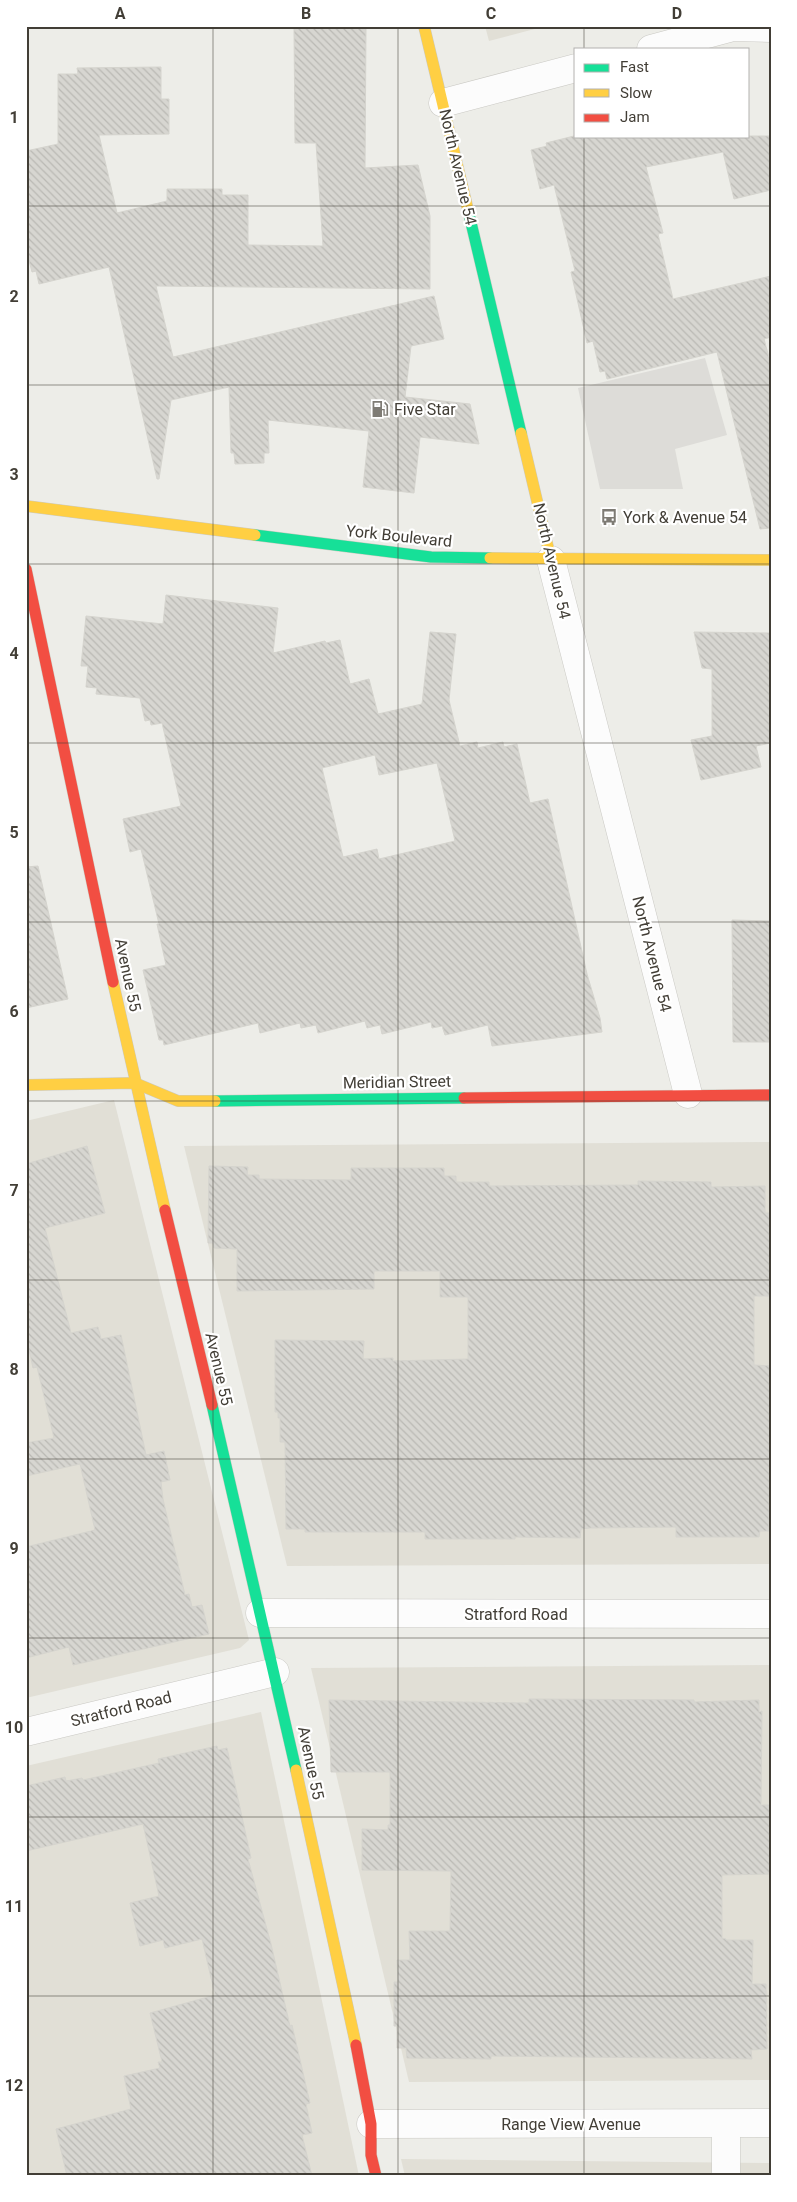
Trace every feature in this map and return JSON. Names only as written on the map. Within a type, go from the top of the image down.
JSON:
[{"type":"street","name":"North Avenue 54","points":[[424,26],[551,560],[688,1094]]},
{"type":"street","points":[[655,48],[733,27],[771,28]]},
{"type":"street","points":[[443,103],[574,69]]},
{"type":"street","name":"York Boulevard","points":[[26,506],[430,557],[551,560],[771,560]]},
{"type":"street","name":"Avenue 55","points":[[26,570],[135,1083],[275,1672],[371,2124],[371,2155],[376,2176]]},
{"type":"street","name":"Meridian Street","points":[[26,1085],[135,1083],[178,1101],[771,1094]]},
{"type":"street","name":"Stratford Road","points":[[260,1613],[771,1614]]},
{"type":"street","name":"Stratford Road","points":[[26,1732],[275,1672]]},
{"type":"street","name":"Range View Avenue","points":[[371,2124],[771,2123]]},
{"type":"street","points":[[726,2124],[726,2176]]},
{"type":"shaded area","points":[[485,26],[546,26],[489,41]]},
{"type":"shaded area","points":[[705,358],[727,435],[675,449],[683,489],[600,489],[578,388]]},
{"type":"shaded area","points":[[114,1100],[249,1640],[240,1648],[26,1698],[26,1121]]},
{"type":"shaded area","points":[[771,1142],[771,1564],[287,1566],[184,1146]]},
{"type":"shaded area","points":[[771,1665],[771,2080],[409,2082],[311,1668]]},
{"type":"shaded area","points":[[261,1712],[359,2176],[26,2176],[26,1766]]},
{"type":"shaded area","points":[[401,2159],[771,2163],[771,2176],[405,2176]]},
{"type":"building","points":[[294,26],[366,26],[365,168],[418,165],[430,216],[430,289],[156,286],[173,357],[434,296],[444,339],[411,346],[405,397],[470,404],[479,444],[420,437],[414,493],[363,487],[369,431],[268,420],[269,453],[264,453],[264,463],[235,464],[234,453],[231,453],[229,387],[171,400],[159,479],[157,479],[109,267],[39,284],[36,271],[32,272],[26,249],[26,151],[58,144],[58,74],[78,74],[77,68],[161,67],[161,99],[169,99],[169,134],[99,135],[117,213],[167,201],[167,189],[222,189],[222,195],[248,195],[248,245],[323,246],[316,143],[295,143]]},
{"type":"building","points":[[574,136],[574,138],[750,138],[750,136],[771,136],[771,190],[734,199],[723,152],[646,167],[663,233],[658,234],[673,299],[771,276],[771,337],[764,339],[771,365],[771,528],[760,529],[717,352],[607,379],[605,371],[600,372],[593,341],[587,343],[571,272],[575,271],[554,185],[540,189],[531,150],[547,146],[546,143]]},
{"type":"building","points":[[166,595],[278,608],[273,653],[325,641],[326,643],[340,640],[350,684],[369,679],[378,714],[422,704],[430,632],[456,634],[449,700],[460,746],[477,742],[478,748],[503,742],[504,747],[517,744],[530,803],[548,799],[587,974],[600,1018],[602,1032],[492,1046],[488,1025],[445,1035],[442,1026],[432,1028],[431,1022],[382,1034],[380,1025],[367,1028],[365,1021],[318,1033],[316,1025],[301,1028],[300,1023],[260,1033],[258,1023],[164,1045],[163,1040],[159,1040],[143,970],[166,965],[157,924],[159,924],[141,849],[130,852],[123,819],[181,806],[162,723],[151,725],[150,720],[145,721],[140,698],[96,694],[97,688],[86,687],[88,666],[81,666],[86,616],[163,624]],"holes":[[[375,755],[379,775],[437,763],[455,841],[379,859],[377,849],[343,857],[322,768]]]},
{"type":"building","points":[[694,632],[771,633],[771,743],[756,746],[761,767],[701,780],[691,740],[712,736],[712,669],[702,668]]},
{"type":"building","points":[[38,866],[68,999],[26,1008],[26,867]]},
{"type":"building","points":[[732,920],[771,921],[771,1042],[733,1042]]},
{"type":"building","points":[[87,1146],[105,1213],[45,1228],[71,1333],[98,1327],[101,1339],[121,1335],[146,1455],[164,1451],[170,1480],[161,1482],[163,1499],[185,1595],[189,1594],[192,1607],[202,1605],[209,1634],[73,1665],[69,1647],[26,1658],[26,1547],[95,1530],[80,1464],[26,1476],[26,1443],[54,1438],[37,1367],[33,1368],[26,1336],[26,1164]]},
{"type":"building","points":[[209,1166],[248,1167],[247,1175],[259,1175],[259,1179],[351,1180],[351,1168],[444,1168],[444,1176],[456,1176],[456,1182],[489,1182],[489,1186],[638,1185],[638,1181],[711,1182],[711,1187],[765,1186],[765,1213],[771,1213],[771,1296],[754,1296],[754,1365],[771,1366],[769,1531],[760,1531],[759,1537],[676,1537],[676,1527],[590,1528],[581,1529],[580,1538],[425,1539],[425,1532],[305,1532],[305,1529],[286,1529],[285,1442],[280,1442],[280,1418],[278,1418],[278,1412],[275,1412],[275,1340],[364,1341],[363,1359],[393,1358],[393,1361],[468,1359],[468,1297],[440,1297],[440,1271],[374,1271],[374,1289],[237,1291],[237,1249],[214,1248],[213,1243],[208,1243]]},
{"type":"building","points":[[529,1699],[694,1700],[694,1702],[759,1700],[759,1712],[762,1711],[761,1805],[771,1805],[771,1874],[722,1875],[722,1938],[726,1940],[753,1940],[752,1984],[766,1984],[767,2049],[751,2050],[752,2059],[491,2056],[491,2059],[407,2058],[406,2048],[397,2048],[397,2026],[394,2026],[394,1982],[398,1982],[397,1960],[410,1960],[409,1931],[450,1931],[451,1871],[362,1870],[362,1829],[388,1830],[388,1825],[390,1825],[390,1772],[331,1772],[329,1700],[529,1703]]},
{"type":"building","points":[[217,1746],[218,1750],[227,1748],[251,1858],[248,1859],[271,1944],[290,2026],[292,2025],[310,2103],[306,2104],[312,2133],[302,2135],[312,2176],[67,2176],[56,2129],[131,2109],[124,2076],[160,2068],[158,2062],[162,2062],[150,2013],[215,1995],[202,1939],[165,1948],[163,1940],[140,1946],[130,1903],[159,1896],[143,1824],[26,1851],[26,1786],[65,1777],[66,1781],[82,1778],[83,1780],[159,1763],[158,1759]]},
{"type":"traffic: fast","points":[[468,210],[521,433]]},
{"type":"traffic: fast","points":[[255,535],[431,557],[490,558]]},
{"type":"traffic: fast","points":[[215,1101],[464,1098]]},
{"type":"traffic: fast","points":[[212,1405],[296,1770]]},
{"type":"traffic: slow","points":[[424,26],[468,210]]},
{"type":"traffic: slow","points":[[521,433],[551,560]]},
{"type":"traffic: slow","points":[[26,506],[255,535]]},
{"type":"traffic: slow","points":[[490,558],[771,560]]},
{"type":"traffic: slow","points":[[113,982],[165,1210]]},
{"type":"traffic: slow","points":[[26,1085],[135,1083],[178,1101],[215,1101]]},
{"type":"traffic: slow","points":[[296,1770],[356,2045]]},
{"type":"traffic: jam","points":[[26,569],[113,982]]},
{"type":"traffic: jam","points":[[464,1098],[771,1095]]},
{"type":"traffic: jam","points":[[165,1210],[212,1405]]},
{"type":"traffic: jam","points":[[356,2045],[371,2124],[371,2155],[376,2176]]},
{"type":"place","name":"Five Star","points":[[380,409]]},
{"type":"place","name":"York & Avenue 54","points":[[609,517]]}]
